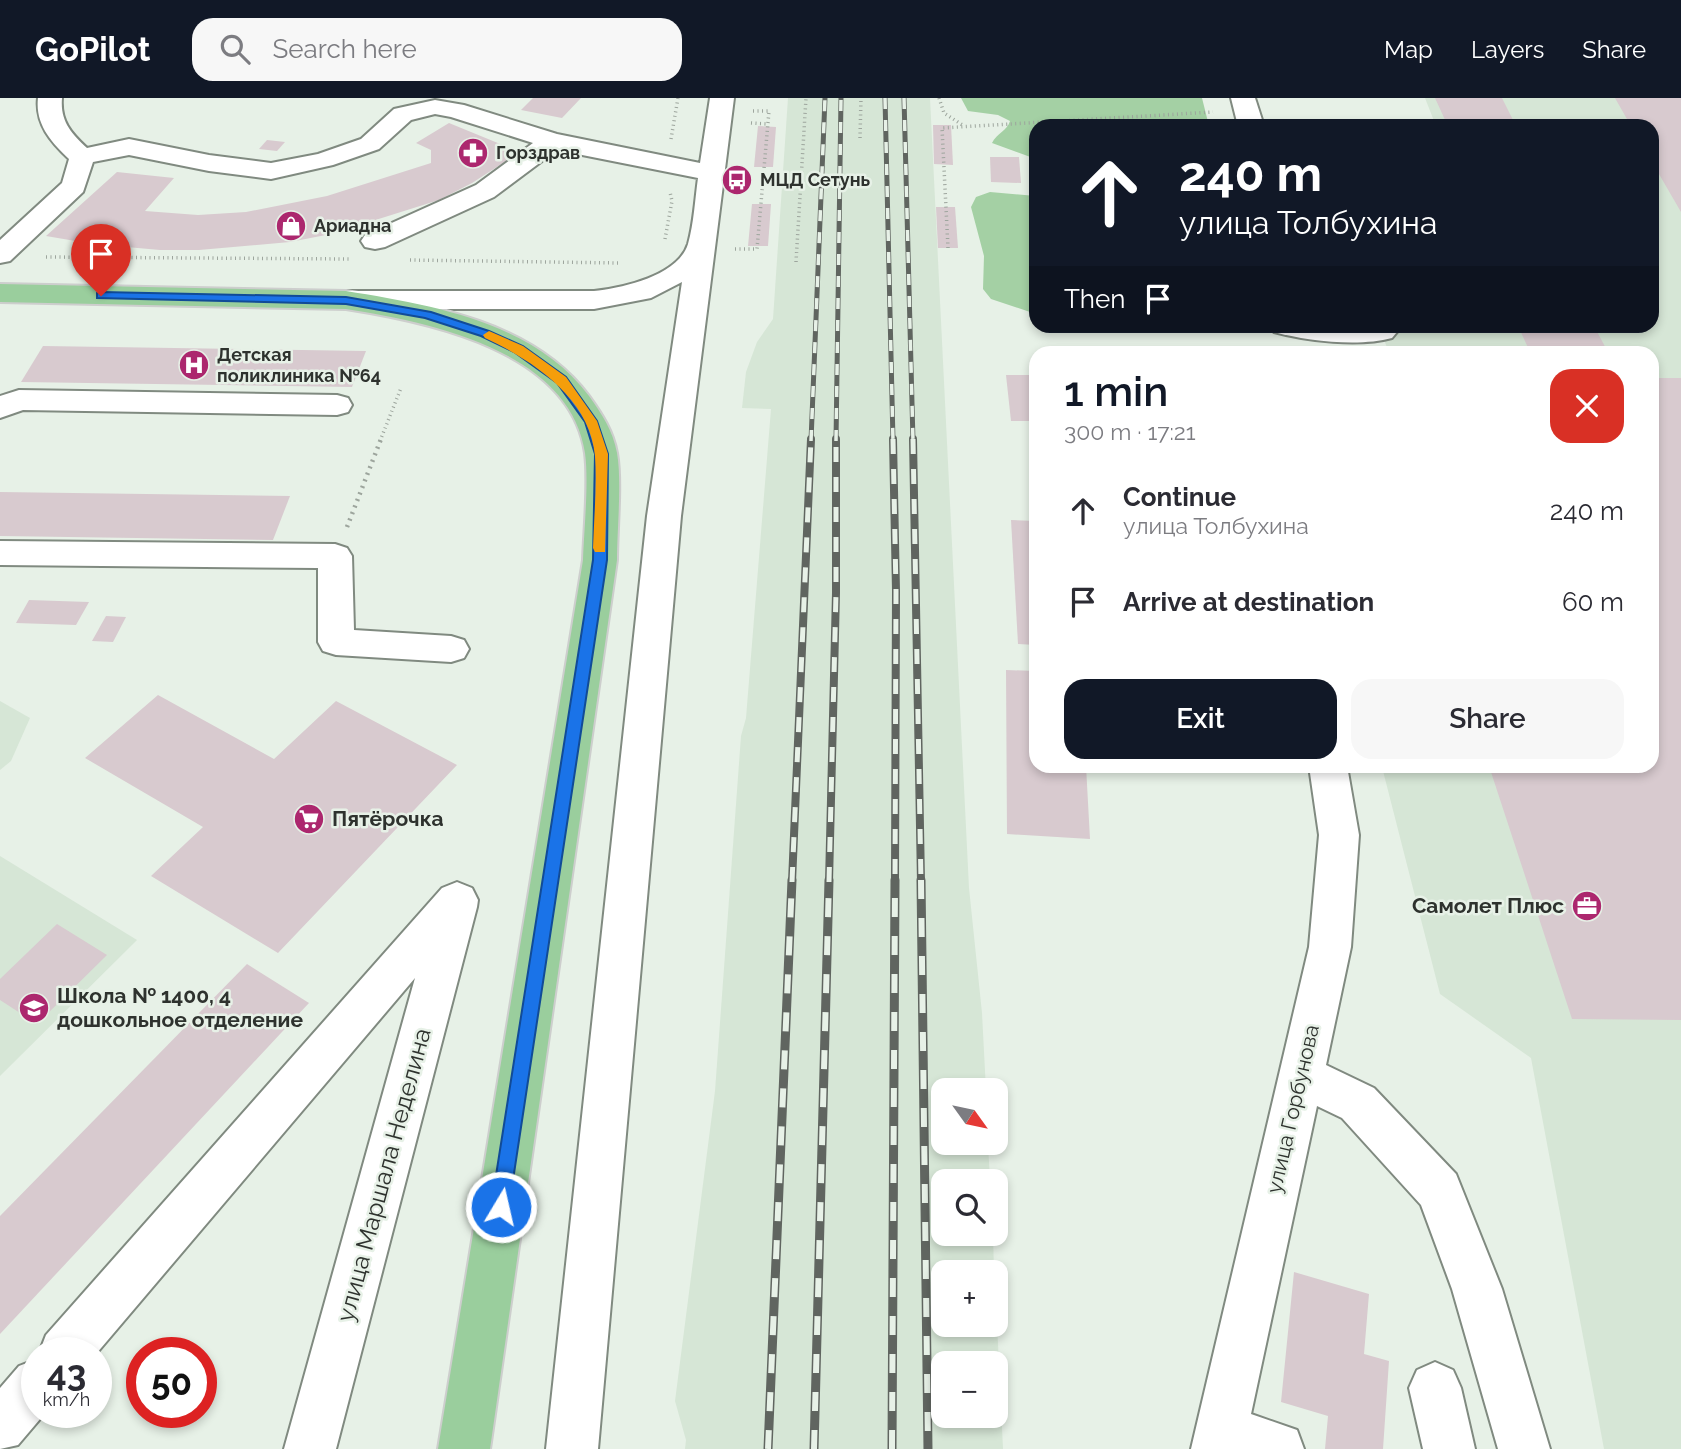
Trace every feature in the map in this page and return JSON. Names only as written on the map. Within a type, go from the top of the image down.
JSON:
[{"type":"main road","points":[[2,294],[346,300],[402,309],[452,321],[518,349],[561,380],[591,421],[601,454],[600,560],[464,1449]]},
{"type":"street","points":[[50,98],[52,123],[61,138],[82,157]]},
{"type":"street","points":[[1243,98],[1249,119]]},
{"type":"street","points":[[82,157],[130,147],[209,163],[271,171],[324,160],[369,144],[403,114],[461,104],[552,141],[711,173]]},
{"type":"street","points":[[572,1449],[664,516],[711,173],[732,105]]},
{"type":"street","points":[[375,242],[485,191],[552,141]]},
{"type":"street","points":[[4,246],[74,186],[82,157]]},
{"type":"street","points":[[594,300],[635,295],[654,288],[674,277],[700,249]]},
{"type":"street","points":[[346,300],[594,300],[630,304],[660,315],[676,328],[685,356]]},
{"type":"street","points":[[0,408],[19,400],[337,405]]},
{"type":"street","points":[[0,553],[335,556],[336,642],[451,649]]},
{"type":"street","name":"улица Горбунова","points":[[1219,1440],[1330,947],[1339,835],[1329,773]]},
{"type":"street","name":"улица Маршала Неделина","points":[[78,1337],[457,900],[310,1449]]},
{"type":"street","points":[[1300,1075],[1358,1103],[1439,1190],[1477,1289],[1524,1449]]},
{"type":"street","points":[[1436,1388],[1449,1449]]},
{"type":"street","points":[[0,1427],[21,1403]]},
{"type":"street","points":[[1219,1440],[1278,1449]]},
{"type":"path","points":[[796,262],[806,98]]},
{"type":"path","points":[[860,138],[861,98]]},
{"type":"path","points":[[939,98],[944,113],[964,126]]},
{"type":"path","points":[[732,105],[769,111],[757,246]]},
{"type":"path","points":[[1089,119],[1214,112]]},
{"type":"path","points":[[948,248],[942,128],[1029,122]]},
{"type":"path","points":[[335,556],[401,388]]},
{"type":"shaded area","points":[[788,98],[930,98],[969,888],[982,1013],[985,1078],[931,1078],[931,1155],[989,1155],[989,1169],[931,1169],[931,1246],[993,1246],[994,1260],[931,1260],[931,1337],[998,1337],[998,1351],[931,1351],[931,1428],[1002,1428],[1003,1449],[685,1449],[686,1440],[675,1401],[715,1091],[741,736],[746,718],[771,409],[742,408],[746,372],[757,342],[773,319]]},
{"type":"shaded area","points":[[1425,98],[1681,98],[1681,1449],[1604,1449],[1531,1058],[1440,994],[1384,773],[1659,773],[1659,346],[1386,346],[1382,333],[1659,333],[1659,119],[1433,119]]},
{"type":"shaded area","points":[[0,701],[30,718],[11,761],[0,770]]},
{"type":"shaded area","name":"Школа № 1400, 4 дошкольное отделение","points":[[0,856],[137,940],[0,1076]]},
{"type":"green space","points":[[961,98],[1202,98],[1207,119],[1029,119],[1029,156],[992,143],[1010,121],[998,115],[968,111]]},
{"type":"green space","points":[[990,192],[1029,195],[1029,312],[991,299],[983,289],[984,256],[971,207],[976,197]]},
{"type":"building","points":[[533,98],[581,98],[562,118],[521,110]]},
{"type":"building","points":[[1435,98],[1502,98],[1512,119],[1445,119]]},
{"type":"building","points":[[1615,98],[1681,98],[1681,212],[1659,174],[1659,119],[1627,119]]},
{"type":"building","points":[[449,123],[520,152],[472,183],[439,200],[331,234],[290,242],[199,250],[160,250],[93,244],[46,236],[117,172],[174,178],[145,211],[198,215],[246,212],[327,196],[431,163],[431,150],[416,143]]},
{"type":"building","points":[[933,125],[951,125],[953,165],[934,164]]},
{"type":"building","points":[[758,126],[776,127],[773,167],[754,167]]},
{"type":"building","points":[[267,140],[285,142],[277,151],[259,149]]},
{"type":"building","points":[[990,157],[1019,157],[1021,183],[991,182]]},
{"type":"building","points":[[752,204],[771,204],[768,246],[748,246]]},
{"type":"building","points":[[936,207],[955,207],[958,248],[938,248]]},
{"type":"building","points":[[1521,333],[1598,333],[1605,346],[1527,346]]},
{"type":"building","points":[[43,346],[366,351],[352,387],[21,382]]},
{"type":"building","points":[[1006,375],[1029,375],[1029,421],[1011,421]]},
{"type":"building","points":[[1659,378],[1681,378],[1681,1020],[1572,1019],[1491,773],[1659,773]]},
{"type":"building","points":[[0,492],[290,496],[273,540],[0,536]]},
{"type":"building","points":[[1011,520],[1029,521],[1029,645],[1018,644]]},
{"type":"building","points":[[29,600],[89,602],[76,625],[16,623]]},
{"type":"building","points":[[106,616],[126,617],[113,642],[92,641]]},
{"type":"building","points":[[1006,670],[1029,671],[1029,773],[1086,773],[1090,839],[1007,834]]},
{"type":"building","points":[[158,695],[274,759],[336,701],[457,765],[278,953],[151,876],[203,827],[85,758]]},
{"type":"building","points":[[57,924],[107,955],[37,1024],[0,1000],[0,979]]},
{"type":"building","points":[[247,964],[309,1003],[0,1334],[0,1216]]},
{"type":"building","points":[[1294,1272],[1369,1294],[1364,1354],[1389,1361],[1383,1449],[1325,1449],[1328,1416],[1281,1402]]},
{"type":"railway","points":[[811,441],[825,98]]},
{"type":"railway","points":[[836,441],[841,98]]},
{"type":"railway","points":[[885,98],[893,441]]},
{"type":"railway","points":[[904,98],[913,441]]},
{"type":"railway","points":[[792,882],[811,439]]},
{"type":"railway","points":[[893,439],[896,591],[895,882]]},
{"type":"railway","points":[[913,439],[921,882]]},
{"type":"railway","points":[[829,882],[836,593],[836,441]]},
{"type":"railway","points":[[768,1449],[792,880]]},
{"type":"railway","points":[[814,1449],[829,880]]},
{"type":"railway","points":[[892,1449],[895,880]]},
{"type":"railway","points":[[921,880],[928,1449]]},
{"type":"slow traffic","points":[[489,335],[518,349],[561,380],[591,421],[601,454],[600,548]]},
{"type":"place","name":"Горздрав","points":[[473,153]]},
{"type":"place","name":"МЦД Сетунь","points":[[737,180]]},
{"type":"place","name":"Ариадна","points":[[291,226]]},
{"type":"place","name":"Детская поликлиника №64","points":[[194,365]]},
{"type":"place","name":"Пятёрочка","points":[[309,819]]},
{"type":"place","name":"Самолет Плюс","points":[[1587,906]]},
{"type":"place","name":"Школа № 1400, 4 дошкольное отделение","points":[[34,1008]]},
{"type":"route","points":[[101,296],[346,300],[452,321],[518,349],[561,380],[591,421],[601,454],[600,560],[501,1207]]}]
